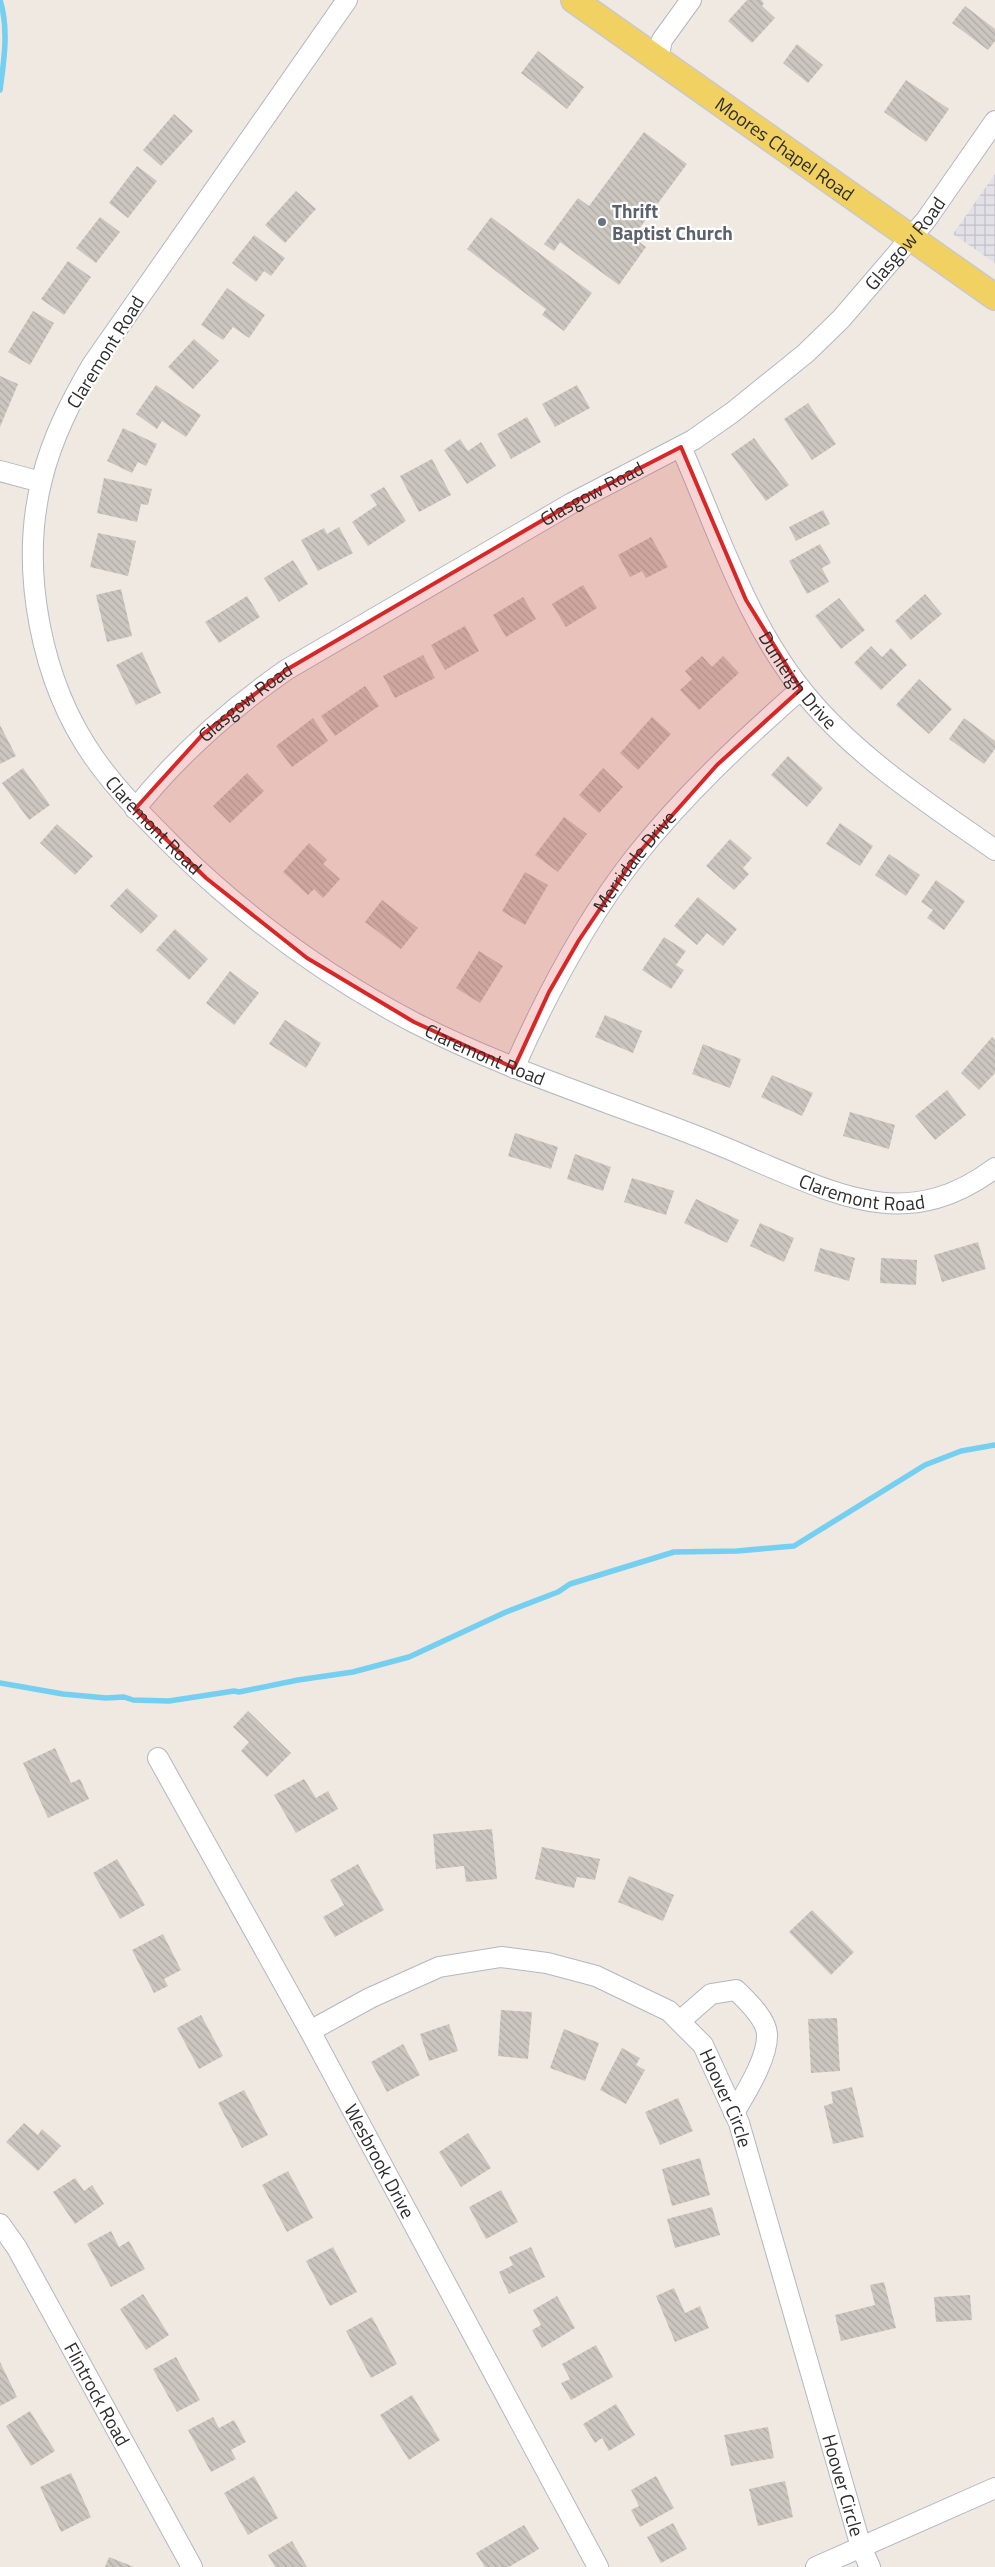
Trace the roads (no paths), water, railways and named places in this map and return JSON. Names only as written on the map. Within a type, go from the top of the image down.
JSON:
[{"type":"main road","name":"Moores Chapel Road","points":[[574,0],[995,297]]},
{"type":"street","name":"Claremont Road","points":[[347,0],[92,365],[72,400],[50,453],[41,482],[35,524],[36,602],[50,667],[68,712],[84,742],[94,758],[136,809],[206,878],[308,958],[414,1022],[514,1068],[702,1138],[816,1186],[861,1201],[876,1203],[927,1200],[943,1196],[978,1180],[995,1168]]},
{"type":"street","points":[[658,59],[662,40],[691,0]]},
{"type":"street","name":"Glasgow Road","points":[[136,809],[163,774],[203,734],[243,700],[286,670],[572,503],[681,447],[733,412],[806,353],[841,319],[910,238],[995,121]]},
{"type":"street","name":"Dunleigh Drive","points":[[681,447],[746,600],[801,689],[832,722],[886,771],[995,850]]},
{"type":"street","points":[[0,471],[41,482]]},
{"type":"street","name":"Merridale Drive","points":[[514,1068],[559,974],[579,940],[635,857],[717,765],[801,689]]},
{"type":"street","name":"Wesbrook Drive","points":[[158,1758],[310,2031],[598,2567]]},
{"type":"street","name":"Hoover Circle","points":[[310,2031],[370,1998],[439,1967],[501,1957],[547,1962],[596,1976],[670,2010],[703,2045],[734,2113],[772,2234],[861,2547],[870,2567]]},
{"type":"street","points":[[680,2021],[711,1994],[736,1990],[753,2006],[767,2033],[759,2069],[734,2113]]},
{"type":"street","name":"Flintrock Road","points":[[0,2224],[17,2248],[192,2567]]},
{"type":"street","points":[[816,2567],[995,2488]]},
{"type":"waterway","points":[[0,0],[5,33],[0,90]]},
{"type":"waterway","points":[[0,1683],[63,1694],[169,1701],[234,1691],[239,1692],[298,1680],[353,1672],[409,1657],[506,1612],[558,1592],[570,1584],[674,1552],[737,1551],[794,1546],[925,1465],[961,1451],[995,1445]]},
{"type":"place","name":"Thrift Baptist Church","points":[[602,222]]}]
